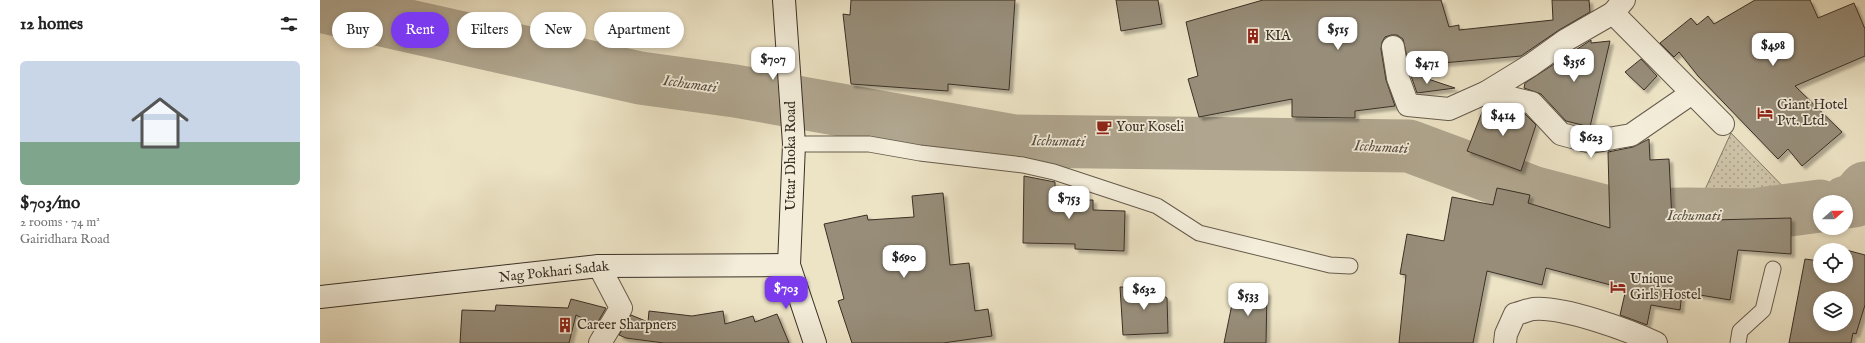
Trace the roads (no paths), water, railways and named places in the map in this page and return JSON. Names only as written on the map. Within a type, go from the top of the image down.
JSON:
[{"type":"street","name":"Uttar Dhoka Road","points":[[784,0],[794,144],[789,265]]},
{"type":"street","points":[[1393,47],[1398,78],[1408,105],[1450,109],[1487,92],[1531,65],[1566,40],[1618,7],[1692,93],[1723,124]]},
{"type":"street","points":[[1487,92],[1532,103],[1561,134],[1591,142],[1631,134],[1692,93]]},
{"type":"street","points":[[789,265],[815,343]]},
{"type":"street","name":"Nag Pokhari Sadak","points":[[320,297],[599,266],[789,265]]},
{"type":"street","points":[[599,266],[621,308],[600,343]]},
{"type":"street","points":[[1505,343],[1506,334],[1515,314],[1533,309],[1564,311],[1642,336],[1656,343]]},
{"type":"lane","points":[[794,144],[869,144],[920,153],[1023,165],[1054,172],[1157,206],[1199,233],[1330,265],[1350,266]]},
{"type":"lane","points":[[1738,343],[1740,331],[1763,310],[1773,269]]},
{"type":"waterway","name":"Icchumati","points":[[320,6],[640,78],[735,91],[1014,141],[1409,146],[1535,193],[1619,215],[1752,215],[1813,207]]},
{"type":"waterway","name":"Icchumati","points":[[1853,201],[1865,188]]},
{"type":"place","name":"KIA","points":[[1253,36]]},
{"type":"place","name":"Giant Hotel Pvt. Ltd.","points":[[1765,113]]},
{"type":"place","name":"Your Koseli","points":[[1104,127]]},
{"type":"place","name":"Unique Girls Hostel","points":[[1618,287]]},
{"type":"place","name":"Career Sharpners","points":[[565,325]]}]
